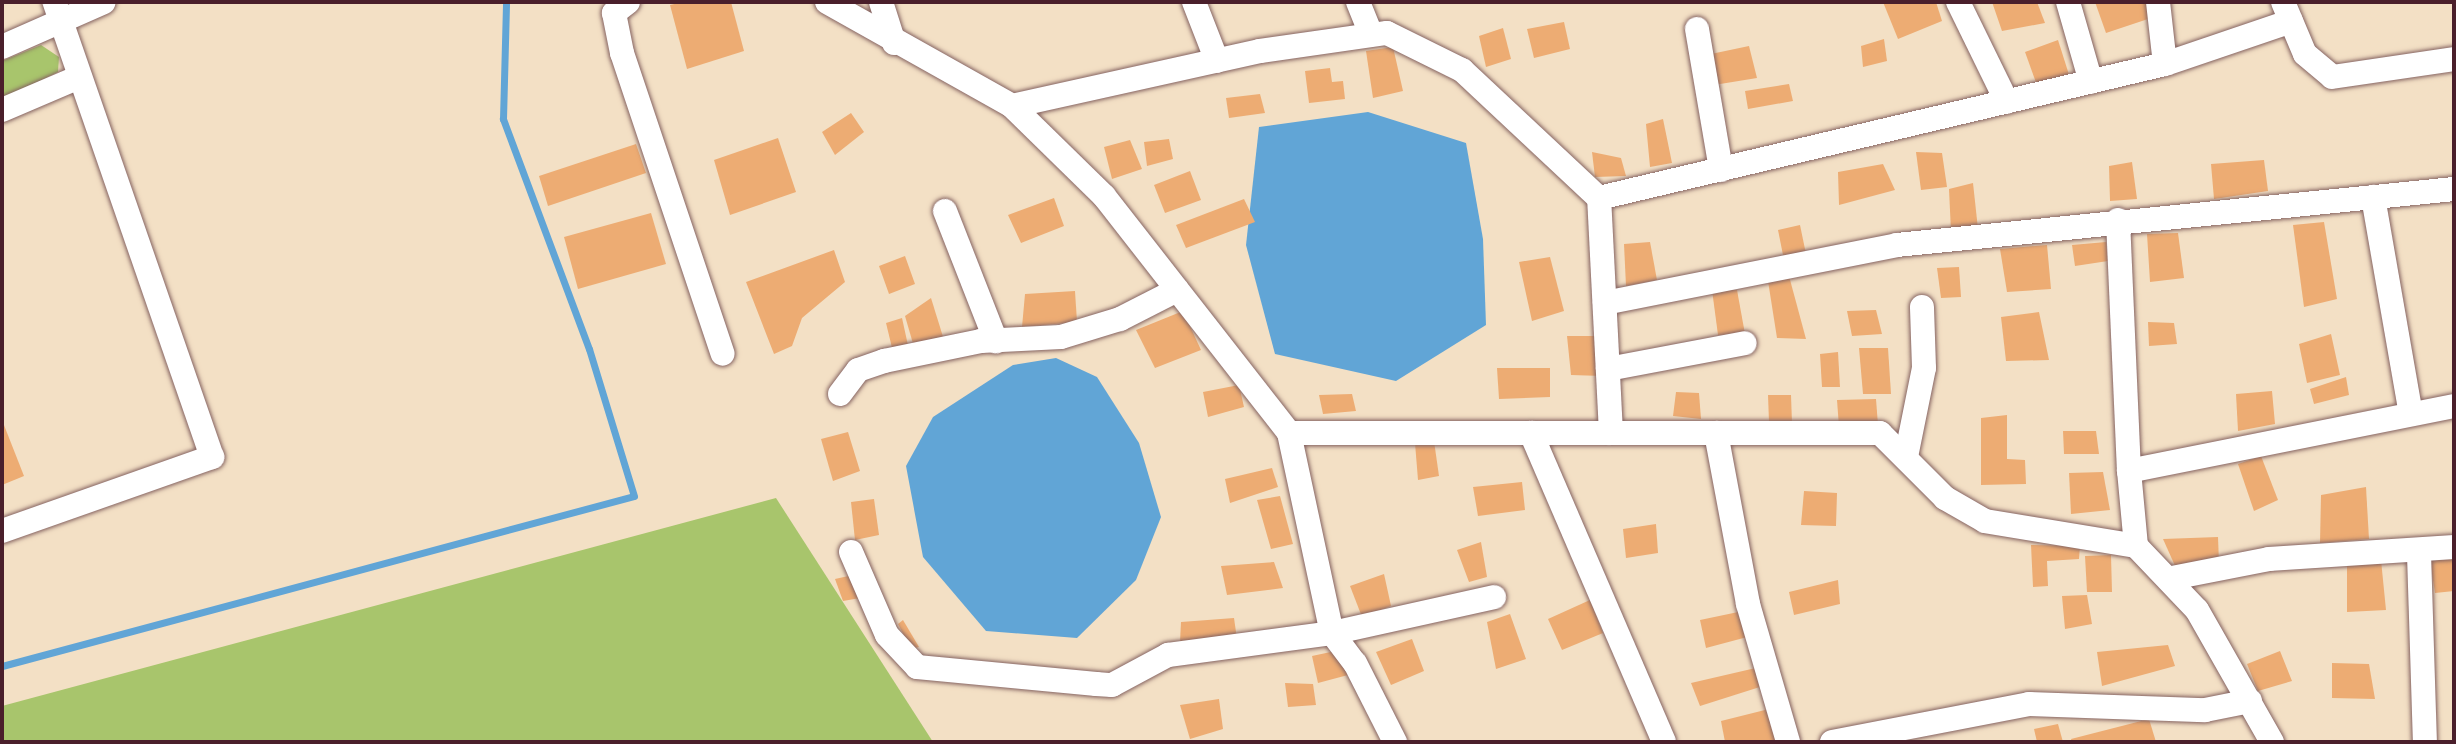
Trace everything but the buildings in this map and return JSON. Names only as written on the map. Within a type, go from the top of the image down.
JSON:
[{"type":"street","points":[[2,47],[57,12],[104,2]]},
{"type":"street","points":[[628,2],[614,13],[622,53],[723,354]]},
{"type":"street","points":[[827,2],[894,43],[1012,106],[1104,196],[1289,433],[1332,633],[1395,742]]},
{"type":"street","points":[[881,2],[894,43]]},
{"type":"street","points":[[1194,2],[1217,61]]},
{"type":"street","points":[[1358,2],[1371,36]]},
{"type":"street","points":[[1958,2],[2007,102]]},
{"type":"street","points":[[2068,2],[2091,82]]},
{"type":"street","points":[[2158,2],[2165,64]]},
{"type":"street","points":[[1599,198],[2165,64],[2287,11],[2305,54],[2332,77],[2454,59]]},
{"type":"street","points":[[2,531],[212,457],[57,12]]},
{"type":"street","points":[[1697,29],[1721,170]]},
{"type":"street","points":[[1012,106],[1217,61],[1387,33],[1462,70],[1599,198],[1611,433]]},
{"type":"street","points":[[2,110],[79,77]]},
{"type":"street","points":[[1605,303],[1897,245],[2118,220],[2454,189]]},
{"type":"street","points":[[2373,197],[2411,414]]},
{"type":"street","points":[[945,211],[996,341]]},
{"type":"street","points":[[2118,220],[2129,471],[2136,546]]},
{"type":"street","points":[[839,394],[858,370],[996,341],[1061,337],[1120,318],[1177,290]]},
{"type":"street","points":[[1906,457],[1924,368],[1922,307]]},
{"type":"street","points":[[1608,369],[1745,343]]},
{"type":"street","points":[[2129,471],[2454,406]]},
{"type":"street","points":[[1289,433],[1880,433],[1945,498],[1985,521],[2136,546],[2172,578],[2250,701],[2272,742]]},
{"type":"street","points":[[1531,433],[1664,742]]},
{"type":"street","points":[[1716,433],[1748,604],[1788,742]]},
{"type":"street","points":[[2172,578],[2269,559],[2419,554],[2454,547]]},
{"type":"street","points":[[851,552],[887,635],[917,667],[935,673],[1112,685],[1168,655],[1332,633],[1494,597]]},
{"type":"street","points":[[2419,554],[2425,742]]},
{"type":"street","points":[[1832,742],[2029,704],[2205,710],[2250,701]]},
{"type":"green space","points":[[41,45],[59,57],[58,72],[2,100],[2,61]]},
{"type":"green space","points":[[776,498],[933,742],[2,742],[2,706]]},
{"type":"water","points":[[1368,112],[1466,143],[1483,239],[1486,325],[1396,381],[1275,354],[1246,245],[1259,127]]},
{"type":"water","points":[[1056,358],[1097,377],[1139,443],[1161,517],[1136,580],[1077,638],[986,631],[923,557],[906,466],[933,417],[1013,365]]},
{"type":"waterway","points":[[2,666],[634,496],[589,349],[503,119],[506,2]]}]
